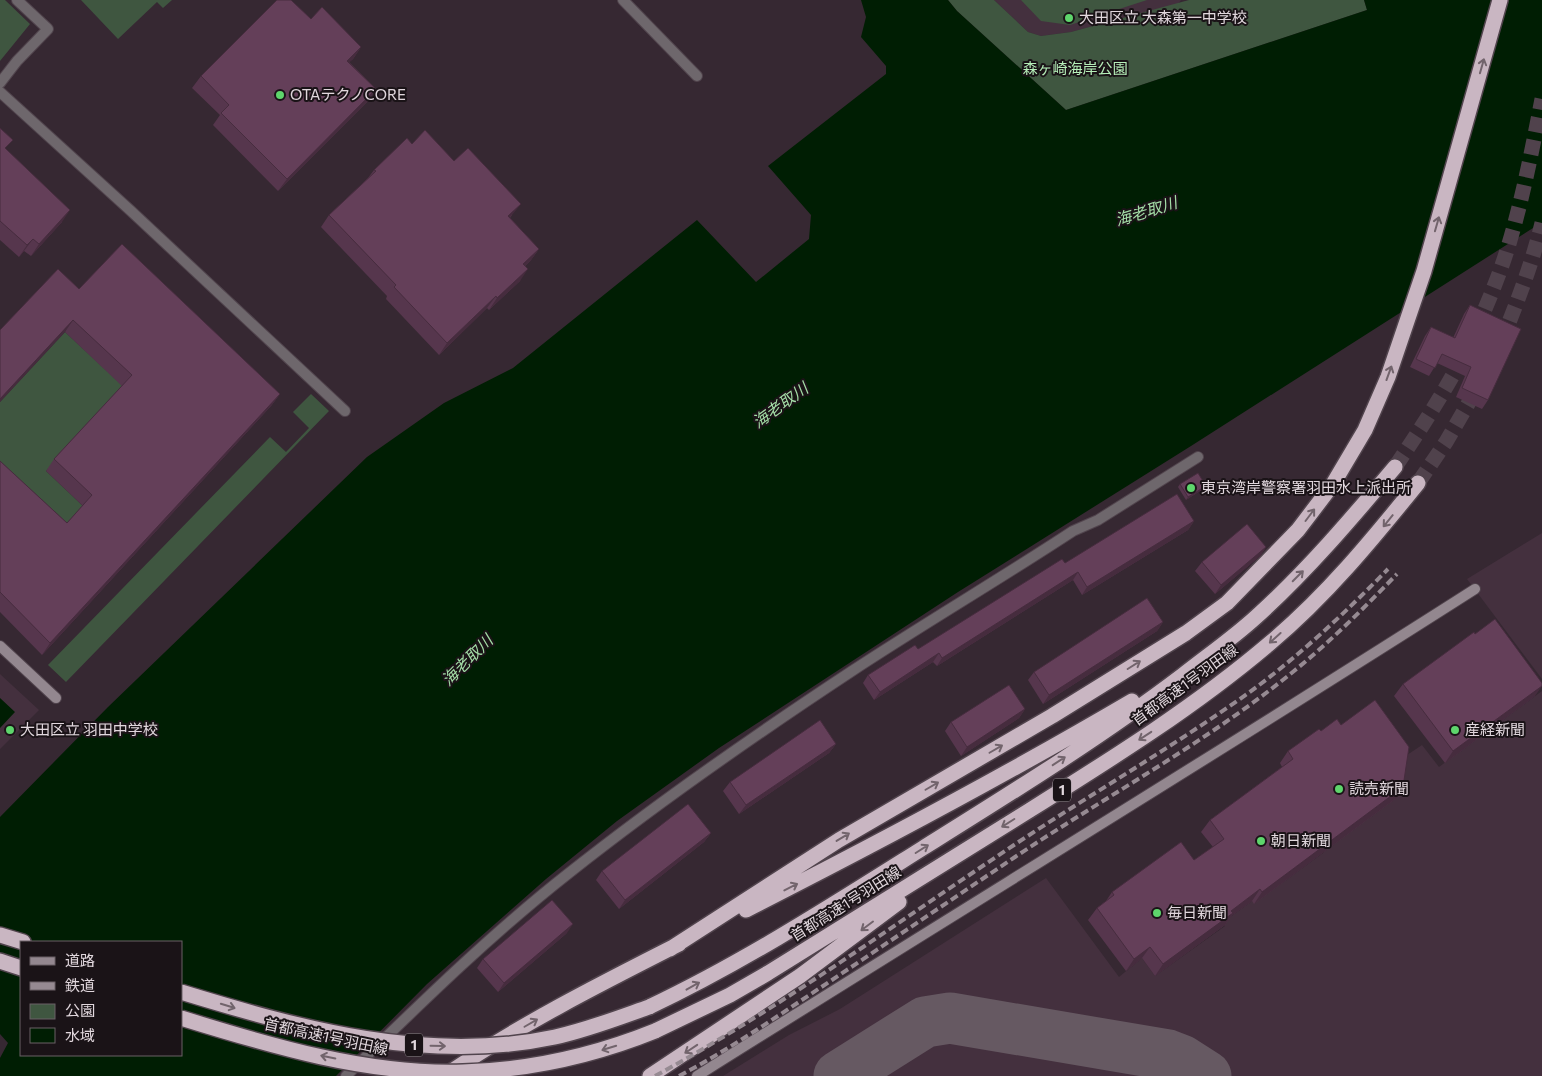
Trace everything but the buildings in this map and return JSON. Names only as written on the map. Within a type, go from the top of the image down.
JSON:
[{"type":"highway","points":[[670,949],[839,840],[1052,716],[1169,643],[1227,603],[1298,530],[1333,484],[1365,430],[1388,376],[1424,271],[1500,0]]},
{"type":"highway","name":"首都高速1号羽田線","points":[[182,992],[266,1017],[336,1034],[401,1044],[458,1047],[554,1037],[586,1029],[649,1007],[689,988],[832,905],[976,816],[1146,703],[1255,618],[1301,574],[1347,525],[1395,467]]},
{"type":"highway","name":"首都高速1号羽田線","points":[[182,1018],[232,1034],[329,1058],[397,1069],[437,1072],[490,1071],[562,1061],[626,1043],[655,1031],[730,995],[768,973],[976,844],[1164,723],[1228,678],[1272,642],[1326,592],[1371,542],[1418,483]]},
{"type":"highway","points":[[445,1076],[495,1044],[574,999],[853,856],[1061,743],[1204,658]]},
{"type":"highway","points":[[650,1076],[800,976],[976,844]]},
{"type":"highway","points":[[0,935],[20,941]]},
{"type":"highway","points":[[0,961],[20,968]]},
{"type":"street","points":[[2,81],[48,29],[17,0]]},
{"type":"street","points":[[623,0],[697,76]]},
{"type":"street","points":[[0,92],[131,211],[345,411]]},
{"type":"street","points":[[346,1076],[422,1002],[512,920],[567,874],[694,779],[854,670],[1072,532],[1098,520],[1198,457]]},
{"type":"street","points":[[697,1076],[1309,695],[1475,589]]},
{"type":"street","points":[[0,646],[56,698]]},
{"type":"shaded area","name":"大田区立 大森第一中学校","points":[[994,0],[1181,0],[1178,4],[1071,32],[1041,36],[1028,32]]},
{"type":"shaded area","points":[[1542,533],[1542,679],[1467,579]]},
{"type":"shaded area","name":"大田区立 羽田中学校","points":[[0,674],[39,710],[0,749]]},
{"type":"shaded area","points":[[1542,691],[1542,1076],[723,1076],[789,1035],[840,1009],[1046,878],[1119,977],[1142,958],[1155,976],[1225,926],[1223,922],[1252,901],[1254,903],[1323,853],[1401,759],[1422,745],[1439,767]]},
{"type":"green space","points":[[0,0],[5,0],[30,24],[0,61]]},
{"type":"green space","points":[[81,0],[172,0],[163,8],[157,2],[118,39]]},
{"type":"green space","name":"森ヶ崎海岸公園","points":[[948,0],[994,0],[1028,32],[1041,36],[1071,32],[1189,0],[1364,0],[1367,10],[1066,110],[957,11]]},
{"type":"green space","points":[[1021,0],[1147,0],[1070,25],[1041,21]]},
{"type":"green space","points":[[65,332],[124,387],[46,471],[84,507],[58,535],[0,481],[0,402]]},
{"type":"green space","points":[[311,394],[329,411],[66,682],[48,665],[270,437],[286,452],[309,428],[293,412]]},
{"type":"water","name":"海老取川","points":[[861,0],[948,0],[957,11],[1066,110],[1367,10],[1364,0],[1542,0],[1542,232],[1533,228],[958,592],[719,748],[617,821],[546,879],[427,984],[336,1076],[0,1076],[0,1058],[8,1043],[0,1034],[0,817],[108,707],[367,457],[444,403],[513,368],[697,220],[756,282],[809,239],[811,215],[768,166],[886,74],[886,66],[861,37],[866,17]]},
{"type":"water","points":[[0,698],[15,712],[0,728]]},
{"type":"taxiway","points":[[839,1076],[925,1022],[950,1018],[1168,1055],[1181,1060],[1206,1076]]},
{"type":"tunnel","points":[[1476,330],[1511,237],[1524,186],[1542,99]]},
{"type":"tunnel","points":[[1501,342],[1524,283],[1542,223]]},
{"type":"tunnel","points":[[1395,467],[1432,411],[1465,353]]},
{"type":"tunnel","points":[[1418,483],[1446,442],[1479,385]]},
{"type":"railway","points":[[655,1076],[747,1022],[837,965],[1014,845],[1247,694],[1302,650],[1388,569]]},
{"type":"railway","points":[[679,1076],[757,1030],[1015,857],[1227,721],[1308,660],[1397,574]]},
{"type":"place","name":"大田区立 大森第一中学校","points":[[1069,18]]},
{"type":"place","name":"OTAテクノCORE","points":[[280,95]]},
{"type":"place","name":"東京湾岸警察署羽田水上派出所","points":[[1191,488]]},
{"type":"place","name":"大田区立 羽田中学校","points":[[10,730]]},
{"type":"place","name":"産経新聞","points":[[1455,730]]},
{"type":"place","name":"読売新聞","points":[[1339,789]]},
{"type":"place","name":"朝日新聞","points":[[1261,841]]},
{"type":"place","name":"毎日新聞","points":[[1157,913]]}]
